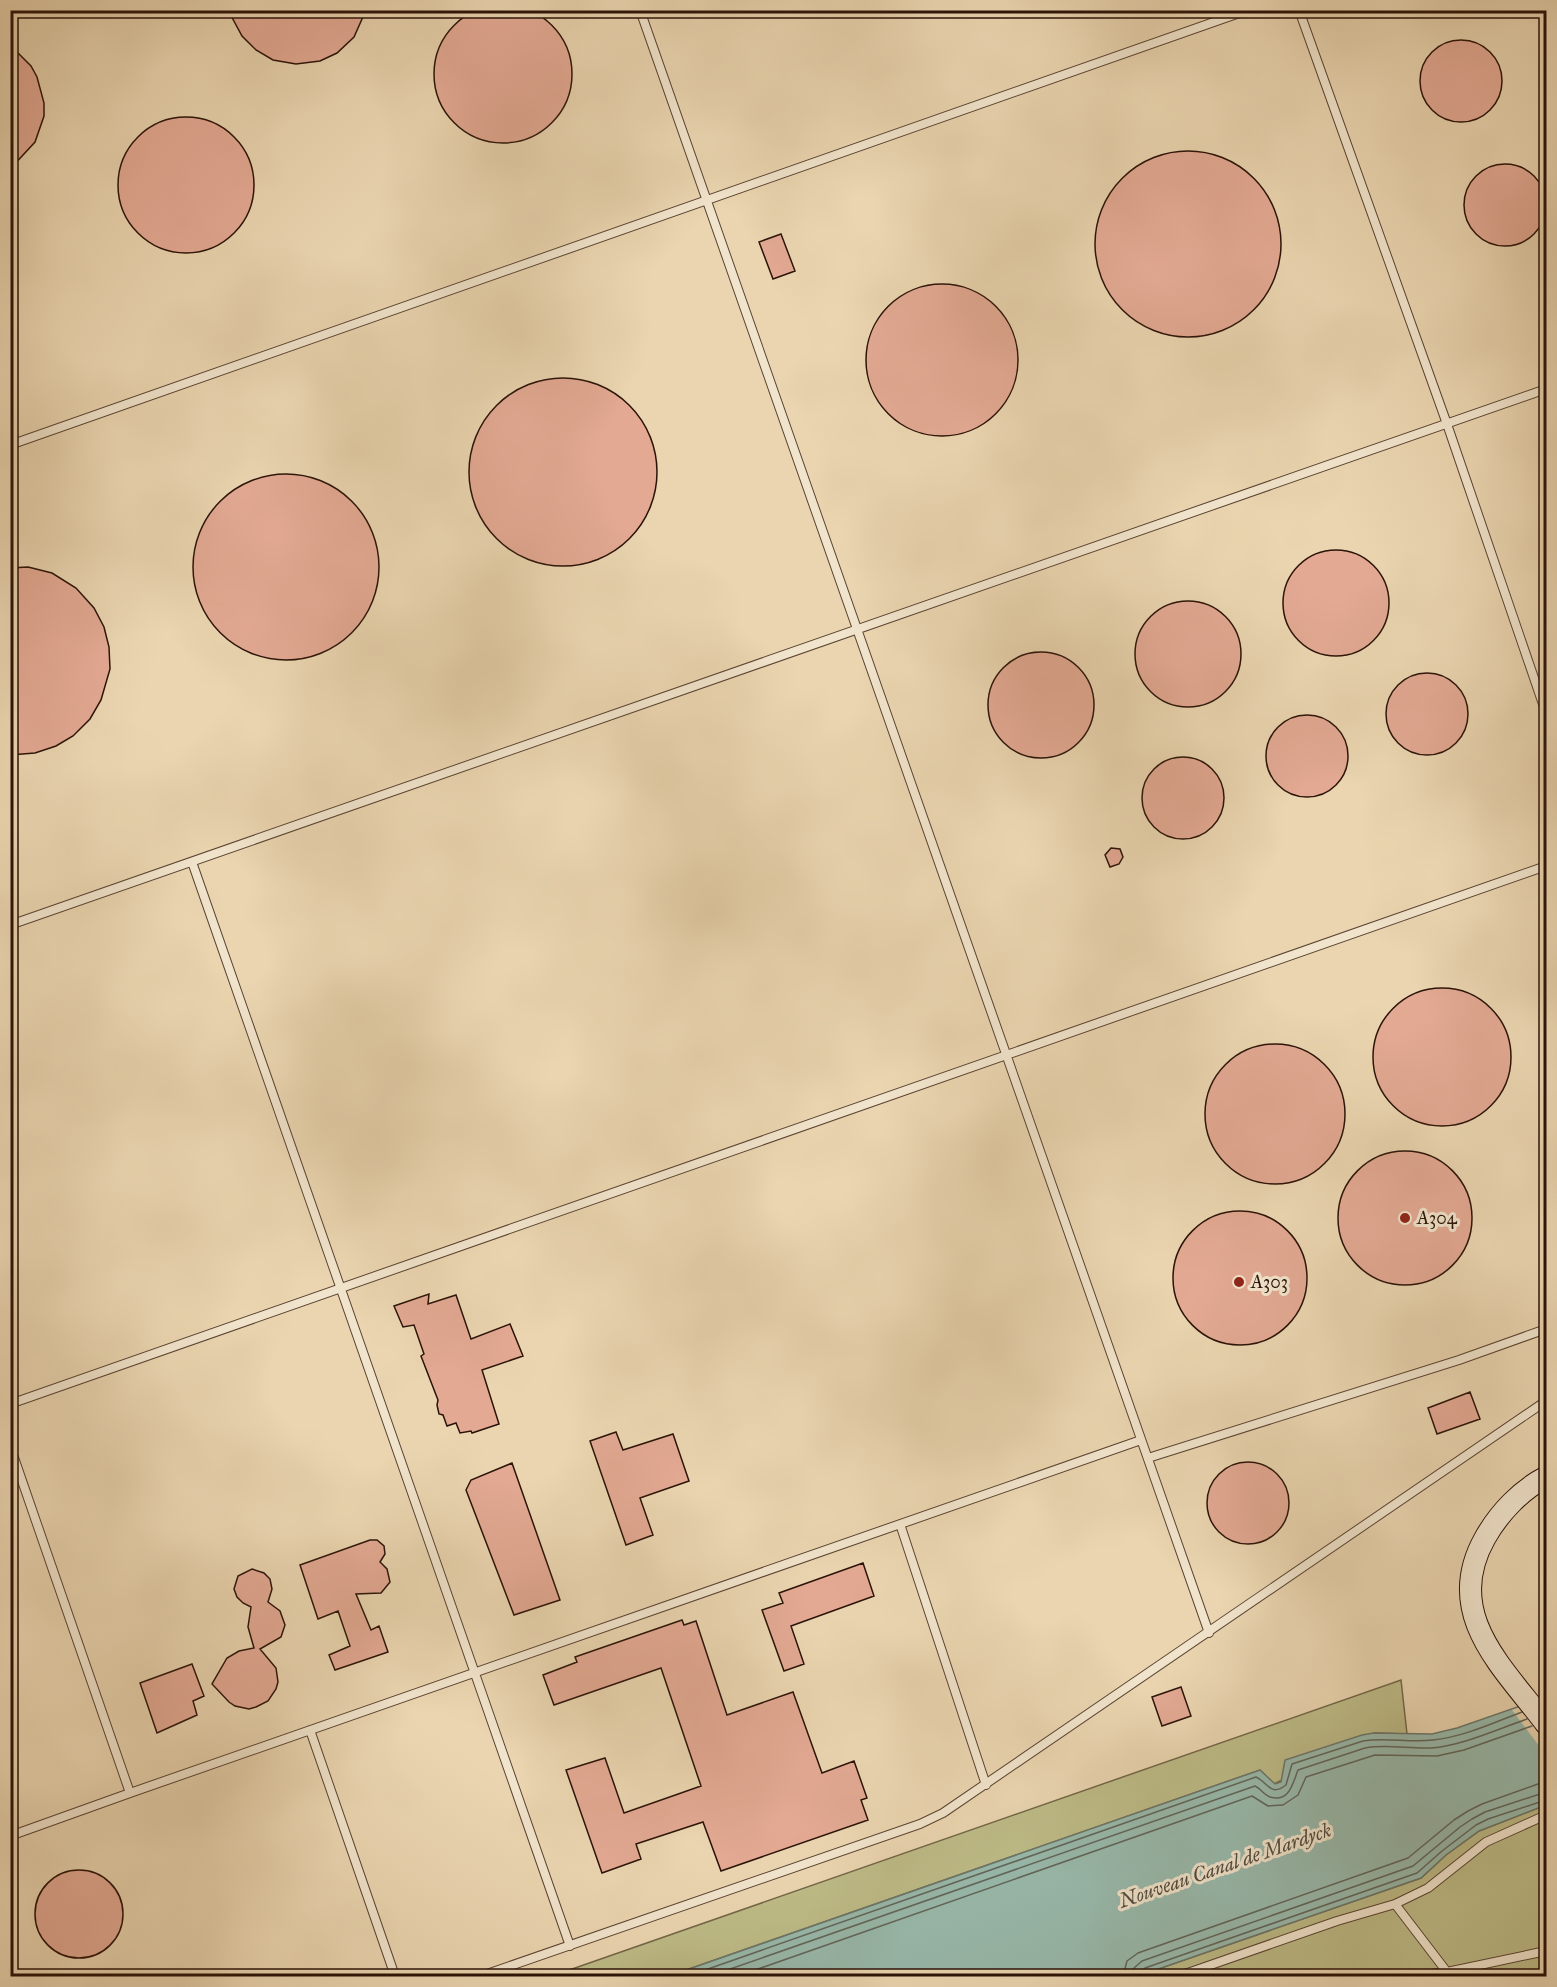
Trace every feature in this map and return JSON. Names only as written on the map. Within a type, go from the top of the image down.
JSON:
[{"type":"main road","points":[[1546,1477],[1529,1488],[1494,1522],[1475,1559],[1470,1587],[1472,1613],[1479,1631],[1493,1654],[1546,1724]]},
{"type":"main road","points":[[1509,1506],[1546,1491]]},
{"type":"lane","points":[[640,10],[1209,1633]]},
{"type":"lane","points":[[10,445],[1248,10]]},
{"type":"lane","points":[[1299,10],[1447,424],[1546,713]]},
{"type":"lane","points":[[10,925],[1546,389]]},
{"type":"lane","points":[[192,862],[570,1946]]},
{"type":"lane","points":[[10,1404],[1546,866]]},
{"type":"lane","points":[[1148,1458],[1459,1360],[1546,1329]]},
{"type":"lane","points":[[481,1977],[920,1824],[943,1813],[1546,1401]]},
{"type":"lane","points":[[10,1836],[1141,1440]]},
{"type":"lane","points":[[10,1446],[130,1793]]},
{"type":"lane","points":[[900,1524],[986,1785]]},
{"type":"lane","points":[[310,1730],[395,1977]]},
{"type":"lane","points":[[1179,1977],[1337,1921],[1395,1904],[1428,1888],[1486,1842],[1546,1815]]},
{"type":"lane","points":[[1395,1904],[1448,1972]]},
{"type":"lane","points":[[1414,1977],[1546,1951]]},
{"type":"shaded area","points":[[1401,1680],[1407,1734],[1374,1733],[1274,1784],[1260,1770],[669,1976],[552,1976]]},
{"type":"shaded area","points":[[1546,1805],[1546,1976],[1138,1976],[1421,1878],[1446,1855],[1479,1831]]},
{"type":"water","name":"Nouveau Canal de Mardyck","points":[[1546,1697],[1546,1805],[1479,1831],[1446,1855],[1421,1878],[1138,1976],[669,1976],[1260,1770],[1275,1784],[1281,1782],[1285,1760],[1362,1735],[1374,1733],[1432,1734],[1457,1728]]},
{"type":"pier","points":[[1541,1699],[1546,1707],[1546,1755],[1512,1710]]},
{"type":"building","points":[[503,5],[529,10],[552,25],[567,48],[572,74],[567,100],[552,123],[529,138],[503,143],[477,138],[454,123],[439,100],[434,74],[439,48],[454,25],[477,10]]},
{"type":"building","points":[[228,10],[366,10],[354,37],[337,53],[320,61],[296,64],[273,60],[256,50],[242,36]]},
{"type":"building","points":[[1461,40],[1477,43],[1490,52],[1499,65],[1502,81],[1499,97],[1490,110],[1477,119],[1461,122],[1445,119],[1432,110],[1423,97],[1420,81],[1423,65],[1432,52],[1445,43]]},
{"type":"building","points":[[10,45],[31,66],[37,77],[44,103],[44,116],[35,142],[10,169]]},
{"type":"building","points":[[186,117],[212,122],[224,128],[234,137],[243,147],[249,159],[254,185],[249,211],[243,223],[234,233],[224,242],[212,248],[186,253],[160,248],[148,242],[138,233],[129,223],[123,211],[118,185],[123,159],[129,147],[138,137],[148,128],[160,122]]},
{"type":"building","points":[[1188,151],[1224,158],[1254,178],[1274,208],[1281,244],[1274,280],[1254,310],[1224,330],[1188,337],[1152,330],[1122,310],[1102,280],[1095,244],[1102,208],[1122,178],[1152,158]]},
{"type":"building","points":[[1505,164],[1521,167],[1534,176],[1543,189],[1546,205],[1543,221],[1534,234],[1521,243],[1505,246],[1489,243],[1476,234],[1467,221],[1464,205],[1467,189],[1476,176],[1489,167]]},
{"type":"building","points":[[781,234],[795,271],[773,279],[759,242]]},
{"type":"building","points":[[942,284],[971,290],[996,306],[1012,331],[1018,360],[1012,389],[996,414],[971,430],[942,436],[913,430],[888,414],[872,389],[866,360],[872,331],[888,306],[913,290]]},
{"type":"building","points":[[572,378],[608,389],[630,405],[642,420],[650,436],[656,454],[656,490],[650,508],[642,524],[630,539],[615,551],[599,559],[581,565],[554,566],[518,555],[490,532],[480,517],[470,490],[469,463],[480,427],[503,399],[518,389],[545,379]]},
{"type":"building","points":[[286,474],[304,475],[322,481],[338,489],[352,501],[364,515],[372,531],[378,549],[378,585],[372,603],[364,619],[352,633],[338,645],[322,653],[304,659],[286,660],[268,659],[250,653],[234,645],[220,633],[208,619],[200,603],[194,585],[193,567],[194,549],[200,531],[208,515],[220,501],[234,489],[250,481],[268,475]]},
{"type":"building","points":[[1336,550],[1356,554],[1373,566],[1385,583],[1389,603],[1385,623],[1373,640],[1356,652],[1336,656],[1316,652],[1299,640],[1287,623],[1283,603],[1287,583],[1299,566],[1316,554]]},
{"type":"building","points":[[28,567],[52,573],[76,588],[94,608],[104,627],[109,647],[110,669],[101,700],[90,719],[73,736],[56,746],[35,753],[10,755],[10,568]]},
{"type":"building","points":[[1188,601],[1208,605],[1226,616],[1237,634],[1241,654],[1237,674],[1226,692],[1208,703],[1188,707],[1168,703],[1150,692],[1139,674],[1135,654],[1139,634],[1150,616],[1168,605]]},
{"type":"building","points":[[1041,652],[1061,656],[1079,667],[1090,685],[1094,705],[1090,725],[1079,743],[1061,754],[1041,758],[1021,754],[1003,743],[992,725],[988,705],[992,685],[1003,667],[1021,656]]},
{"type":"building","points":[[1419,673],[1435,673],[1450,680],[1461,691],[1468,706],[1465,730],[1456,743],[1435,755],[1419,755],[1404,748],[1393,737],[1386,722],[1386,706],[1393,691],[1404,680]]},
{"type":"building","points":[[1307,715],[1323,718],[1336,727],[1345,740],[1348,756],[1345,772],[1336,785],[1323,794],[1307,797],[1291,794],[1278,785],[1269,772],[1266,756],[1269,740],[1278,727],[1291,718]]},
{"type":"building","points":[[1175,757],[1191,757],[1206,764],[1217,775],[1224,790],[1221,814],[1212,827],[1191,839],[1175,839],[1160,832],[1149,821],[1142,806],[1142,790],[1149,775],[1160,764]]},
{"type":"building","points":[[1111,848],[1120,849],[1123,857],[1119,864],[1110,867],[1105,855]]},
{"type":"building","points":[[1442,988],[1468,993],[1491,1008],[1506,1031],[1511,1057],[1506,1083],[1491,1106],[1468,1121],[1442,1126],[1416,1121],[1393,1106],[1378,1083],[1373,1057],[1378,1031],[1393,1008],[1416,993]]},
{"type":"building","points":[[1275,1044],[1302,1049],[1325,1064],[1340,1087],[1345,1114],[1340,1141],[1325,1164],[1302,1179],[1275,1184],[1248,1179],[1225,1164],[1210,1141],[1205,1114],[1210,1087],[1225,1064],[1248,1049]]},
{"type":"building","name":"A304","points":[[1405,1151],[1431,1156],[1452,1171],[1467,1192],[1472,1218],[1467,1244],[1452,1265],[1431,1280],[1405,1285],[1379,1280],[1358,1265],[1343,1244],[1338,1218],[1343,1192],[1358,1171],[1379,1156]]},
{"type":"building","name":"A303","points":[[1240,1211],[1266,1216],[1288,1230],[1302,1252],[1307,1278],[1302,1304],[1288,1326],[1266,1340],[1240,1345],[1214,1340],[1192,1326],[1178,1304],[1173,1278],[1178,1252],[1192,1230],[1214,1216]]},
{"type":"building","points":[[429,1294],[428,1304],[456,1295],[471,1339],[510,1324],[523,1356],[482,1370],[499,1424],[472,1433],[471,1431],[460,1433],[456,1423],[447,1426],[443,1415],[439,1414],[438,1400],[421,1356],[424,1354],[414,1325],[403,1327],[394,1306]]},
{"type":"building","points":[[1470,1392],[1480,1419],[1437,1434],[1428,1408]]},
{"type":"building","points":[[616,1432],[623,1450],[673,1434],[689,1481],[640,1498],[653,1535],[626,1545],[590,1441]]},
{"type":"building","points":[[1248,1462],[1264,1466],[1277,1474],[1285,1487],[1289,1503],[1285,1519],[1277,1532],[1264,1540],[1248,1544],[1232,1540],[1219,1532],[1211,1519],[1207,1503],[1211,1487],[1219,1474],[1232,1466]]},
{"type":"building","points":[[512,1463],[560,1600],[514,1615],[466,1490],[471,1480]]},
{"type":"building","points":[[370,1540],[377,1540],[384,1546],[385,1554],[380,1562],[387,1569],[390,1582],[381,1593],[356,1594],[371,1630],[379,1626],[388,1652],[335,1670],[329,1655],[350,1646],[338,1611],[318,1619],[300,1565]]},
{"type":"building","points":[[863,1563],[874,1596],[791,1626],[804,1664],[784,1671],[762,1610],[783,1603],[779,1593]]},
{"type":"building","points":[[252,1569],[264,1573],[270,1579],[272,1589],[268,1602],[280,1611],[285,1625],[281,1637],[260,1649],[276,1668],[278,1682],[276,1689],[268,1701],[249,1709],[229,1702],[212,1684],[227,1658],[239,1651],[254,1648],[248,1627],[251,1607],[237,1597],[234,1589],[238,1576]]},
{"type":"building","points":[[682,1620],[684,1625],[696,1621],[727,1715],[793,1692],[822,1773],[854,1761],[867,1798],[861,1800],[868,1820],[721,1871],[703,1822],[636,1844],[641,1859],[602,1873],[566,1770],[605,1758],[624,1813],[701,1786],[661,1668],[554,1705],[543,1675],[577,1662],[575,1657]]},
{"type":"building","points":[[192,1664],[204,1696],[193,1701],[197,1715],[157,1733],[140,1683]]},
{"type":"building","points":[[1181,1687],[1191,1716],[1162,1726],[1152,1697]]},
{"type":"building","points":[[79,1870],[96,1874],[110,1883],[119,1897],[123,1914],[119,1931],[110,1945],[96,1954],[79,1958],[62,1954],[48,1945],[39,1931],[35,1914],[39,1897],[48,1883],[62,1874]]},
{"type":"place","name":"A304","points":[[1405,1218]]},
{"type":"place","name":"A303","points":[[1239,1282]]}]
